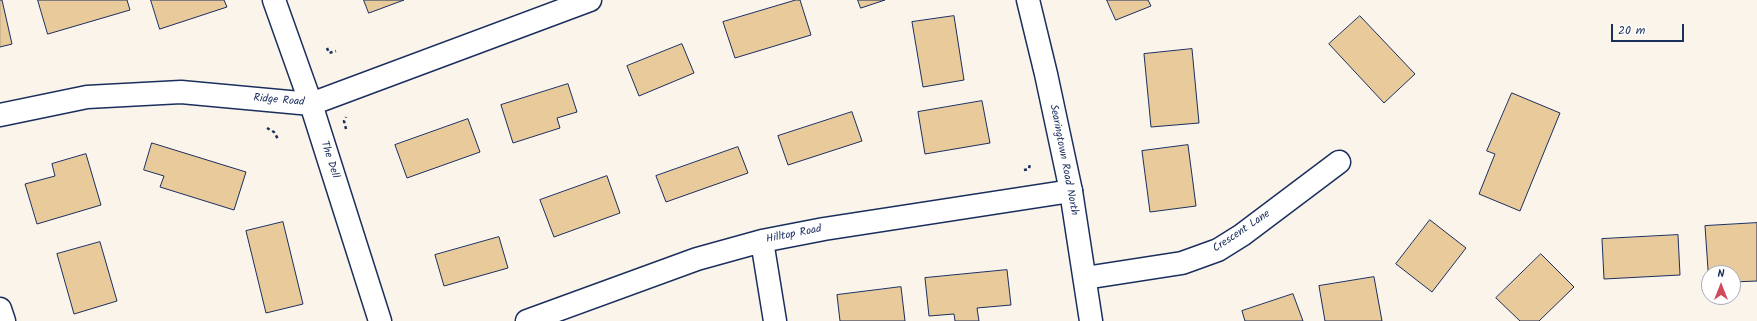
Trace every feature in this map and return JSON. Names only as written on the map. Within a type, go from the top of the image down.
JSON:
[{"type":"street","name":"The Dell","points":[[274,0],[311,104],[380,321]]},
{"type":"street","name":"Ridge Road","points":[[0,115],[87,96],[181,92],[311,104],[590,0]]},
{"type":"street","name":"Searingtown Road North","points":[[1028,0],[1046,74],[1071,191],[1091,321]]},
{"type":"street","name":"Crescent Lane","points":[[1085,278],[1182,263],[1218,250],[1339,162]]},
{"type":"street","name":"Hilltop Road","points":[[527,321],[697,259],[762,241],[824,229],[1071,191]]},
{"type":"street","points":[[762,241],[775,321]]},
{"type":"street","points":[[0,309],[4,321]]},
{"type":"path","points":[[327,48],[329,53],[336,51]]},
{"type":"path","points":[[344,120],[346,129]]},
{"type":"path","points":[[268,128],[274,132],[278,139]]},
{"type":"path","points":[[1024,170],[1029,169],[1030,163]]},
{"type":"building","points":[[0,0],[2,0],[12,44],[0,47]]},
{"type":"building","points":[[38,0],[127,0],[130,10],[48,34]]},
{"type":"building","points":[[151,0],[224,0],[227,7],[160,29]]},
{"type":"building","points":[[364,0],[404,0],[369,13]]},
{"type":"building","points":[[800,0],[811,35],[735,58],[723,22]]},
{"type":"building","points":[[858,0],[885,0],[861,8]]},
{"type":"building","points":[[1107,0],[1148,0],[1151,6],[1116,20]]},
{"type":"building","points":[[954,16],[964,80],[923,87],[912,22]]},
{"type":"building","points":[[1360,16],[1415,74],[1384,103],[1329,44]]},
{"type":"building","points":[[682,44],[694,73],[639,96],[627,66]]},
{"type":"building","points":[[1192,49],[1199,123],[1151,127],[1144,54]]},
{"type":"building","points":[[568,84],[577,112],[557,118],[560,128],[513,143],[501,105]]},
{"type":"building","points":[[1512,93],[1560,113],[1520,211],[1479,194],[1495,154],[1487,151]]},
{"type":"building","points":[[982,101],[990,143],[925,154],[918,112]]},
{"type":"building","points":[[852,112],[862,141],[788,165],[778,136]]},
{"type":"building","points":[[468,119],[480,152],[407,178],[395,145]]},
{"type":"building","points":[[152,143],[246,172],[234,210],[160,187],[164,176],[144,170]]},
{"type":"building","points":[[1188,145],[1196,206],[1150,212],[1142,151]]},
{"type":"building","points":[[738,147],[748,173],[666,202],[656,176]]},
{"type":"building","points":[[86,154],[101,205],[37,224],[25,184],[55,176],[52,164]]},
{"type":"building","points":[[607,176],[620,213],[554,237],[540,200]]},
{"type":"building","points":[[1430,220],[1466,248],[1432,292],[1396,264]]},
{"type":"building","points":[[283,222],[303,304],[266,313],[246,231]]},
{"type":"building","points":[[1757,223],[1757,281],[1741,282],[1741,265],[1708,265],[1705,226]]},
{"type":"building","points":[[1678,235],[1680,275],[1604,279],[1602,239]]},
{"type":"building","points":[[499,237],[508,268],[444,286],[435,255]]},
{"type":"building","points":[[100,242],[117,301],[74,314],[57,254]]},
{"type":"building","points":[[1541,254],[1574,287],[1539,321],[1520,321],[1496,298]]},
{"type":"building","points":[[1007,270],[1011,305],[977,308],[979,321],[955,321],[954,314],[929,316],[925,278]]},
{"type":"building","points":[[1374,277],[1382,321],[1325,321],[1319,286]]},
{"type":"building","points":[[901,287],[905,321],[840,321],[837,295]]},
{"type":"building","points":[[1293,294],[1303,321],[1245,321],[1242,311]]}]
